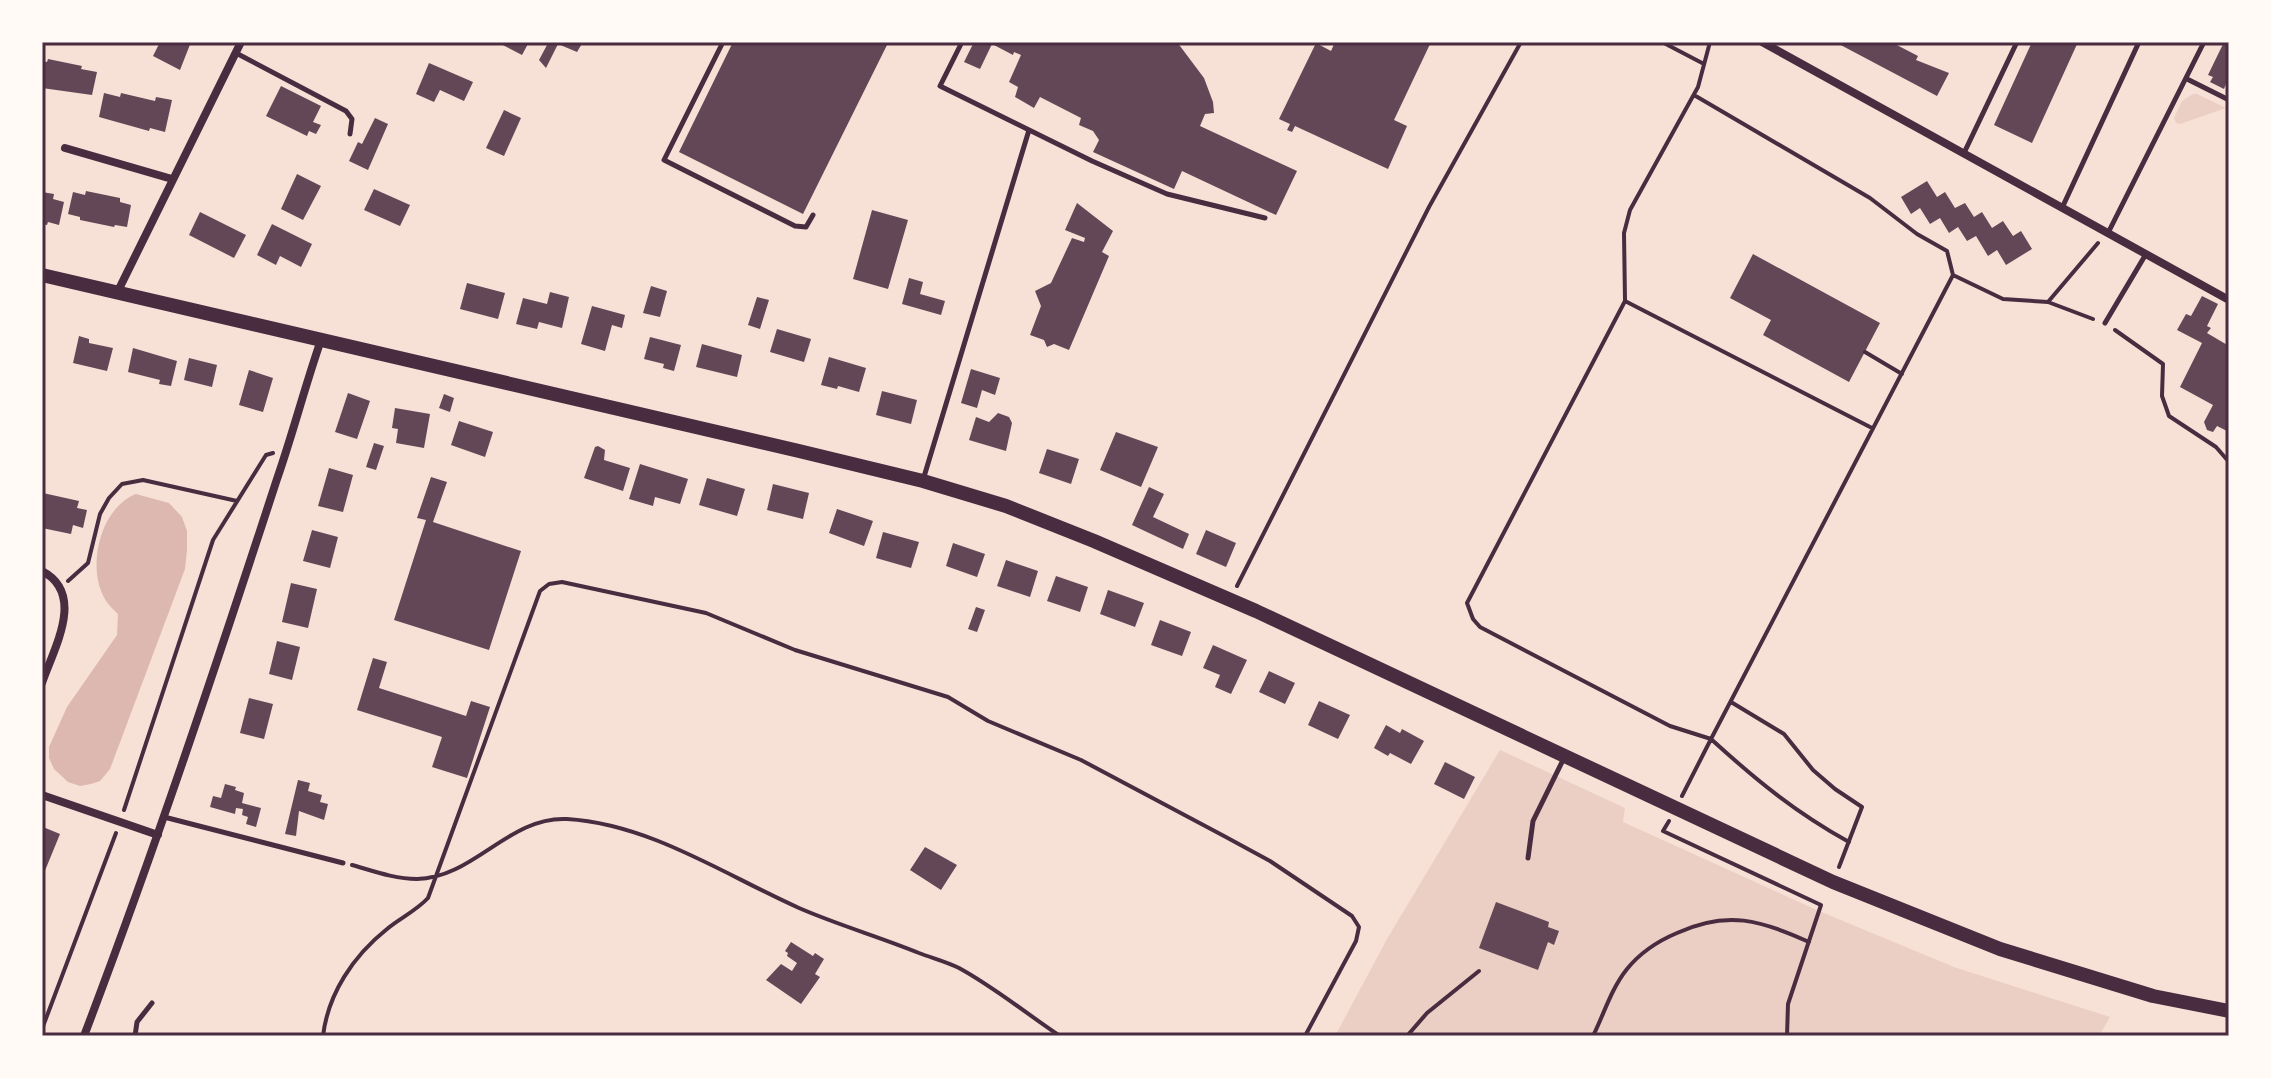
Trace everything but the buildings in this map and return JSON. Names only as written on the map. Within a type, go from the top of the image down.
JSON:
[{"type":"street","points":[[117,294],[241,42]]},
{"type":"street","points":[[1762,42],[2227,299]]},
{"type":"street","points":[[65,148],[172,179]]},
{"type":"street","points":[[42,275],[923,481],[1006,506],[1230,600],[1833,882],[2000,949],[2153,996],[2229,1011]]},
{"type":"street","points":[[84,1036],[158,835],[321,340]]},
{"type":"street","points":[[42,571],[60,587],[66,601],[65,613],[42,683]]},
{"type":"street","points":[[42,795],[158,835]]},
{"type":"lane","points":[[723,42],[664,160],[795,226],[806,227],[813,215]]},
{"type":"lane","points":[[962,42],[940,86],[1167,194],[1265,218]]},
{"type":"lane","points":[[1964,153],[2017,42]]},
{"type":"lane","points":[[2062,208],[2139,42]]},
{"type":"lane","points":[[2108,233],[2204,42]]},
{"type":"lane","points":[[236,53],[346,111],[352,119],[350,134]]},
{"type":"lane","points":[[2187,79],[2229,100]]},
{"type":"lane","points":[[923,481],[1029,130]]},
{"type":"lane","points":[[2105,323],[2146,254]]},
{"type":"lane","points":[[2227,299],[2229,289]]},
{"type":"lane","points":[[1528,858],[1533,821],[1565,756]]},
{"type":"lane","points":[[164,817],[343,863]]},
{"type":"lane","points":[[135,1036],[137,1022],[152,1003]]},
{"type":"path","points":[[1230,600],[1429,207],[1521,42]]},
{"type":"path","points":[[1662,42],[1704,64]]},
{"type":"path","points":[[1710,42],[1694,94],[1630,210],[1624,233],[1625,301],[1467,603],[1480,627],[1670,726],[1711,739],[1764,787],[1849,842]]},
{"type":"path","points":[[1694,94],[1870,198],[1917,234],[1947,251],[1953,275],[1663,831],[1821,905],[1788,1004],[1787,1036]]},
{"type":"path","points":[[2048,302],[2108,233]]},
{"type":"path","points":[[1953,275],[2003,299],[2048,302],[2105,323],[2163,364],[2162,396],[2169,416],[2216,447],[2229,462]]},
{"type":"path","points":[[1625,301],[1872,428]]},
{"type":"path","points":[[1865,352],[1902,374]]},
{"type":"path","points":[[42,1029],[120,821],[213,540],[266,455],[287,450]]},
{"type":"path","points":[[60,587],[88,563],[100,514],[122,484],[143,480],[237,501]]},
{"type":"path","points":[[323,1036],[325,1013],[332,995],[353,964],[387,928],[420,907],[428,898],[540,591],[549,584],[562,582],[706,613],[795,650],[948,697],[988,721],[1081,760],[1270,861],[1352,916],[1359,927],[1356,941],[1305,1036]]},
{"type":"path","points":[[1731,702],[1784,734],[1813,770],[1862,807],[1833,882]]},
{"type":"path","points":[[343,863],[416,879],[438,875],[466,864],[520,829],[541,822],[566,819],[633,832],[802,910],[958,968],[1060,1036]]},
{"type":"path","points":[[1593,1036],[1614,989],[1628,968],[1647,950],[1692,926],[1736,918],[1764,924],[1809,942]]},
{"type":"path","points":[[1407,1036],[1427,1013],[1479,971]]},
{"type":"shaded area","points":[[2193,94],[2226,108],[2176,123],[2174,118],[2182,101]]},
{"type":"shaded area","points":[[136,494],[169,503],[182,517],[187,531],[185,569],[110,769],[100,781],[80,786],[68,782],[54,769],[49,758],[49,747],[67,707],[117,635],[118,614],[106,601],[99,586],[97,555],[105,525],[113,512]]},
{"type":"shaded area","points":[[1500,750],[1625,808],[1623,822],[1819,911],[1954,967],[2110,1017],[2099,1036],[1335,1036],[1387,939]]}]
